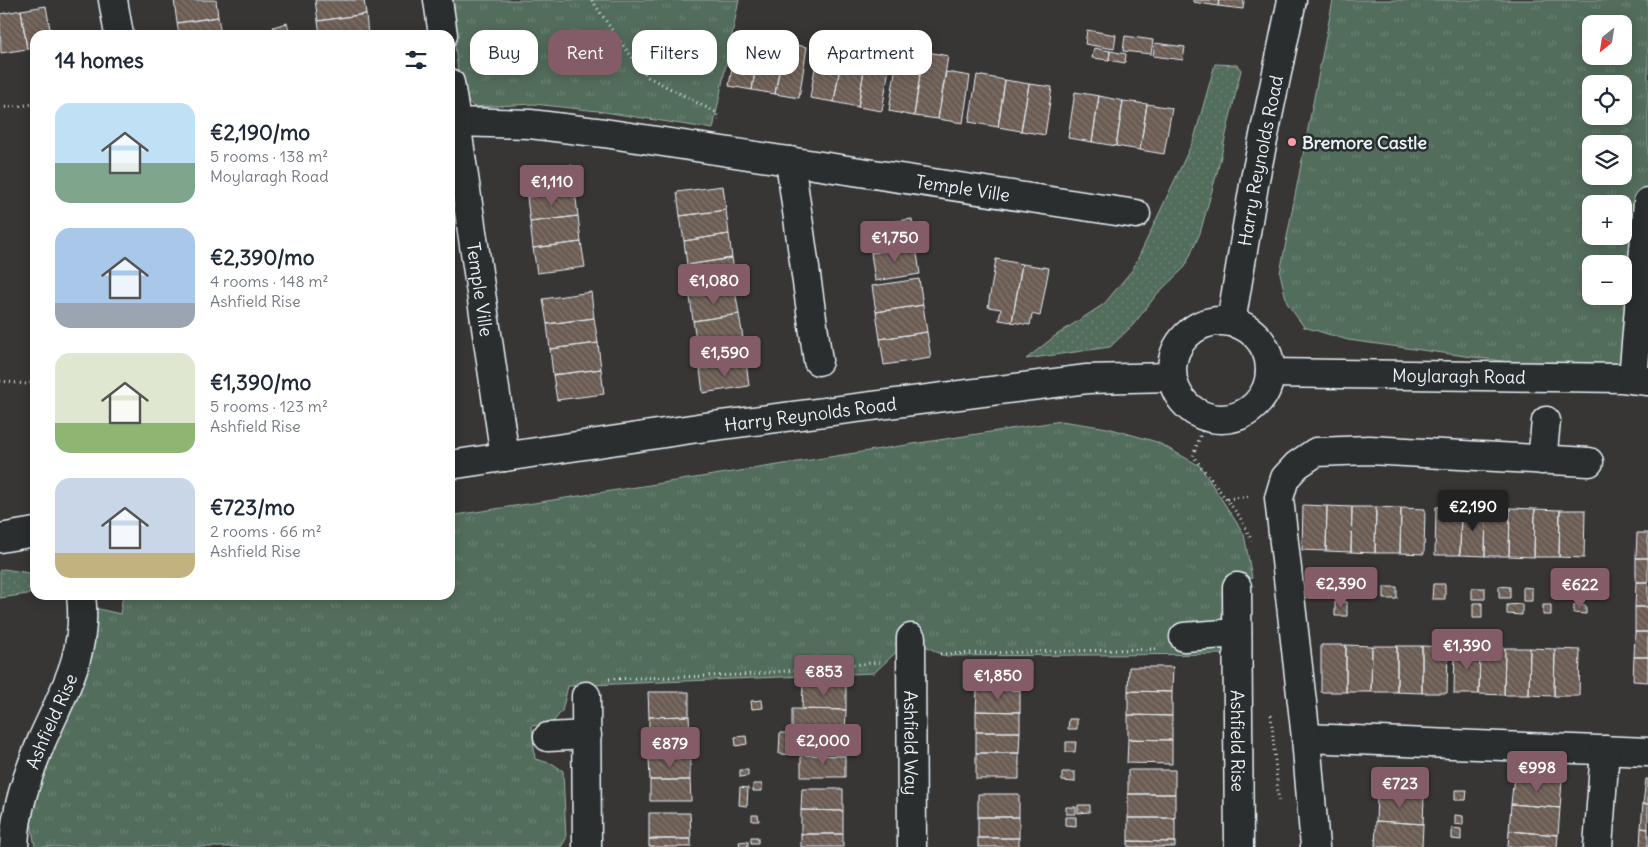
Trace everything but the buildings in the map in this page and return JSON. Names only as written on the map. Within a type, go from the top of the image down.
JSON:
[{"type":"street","points":[[113,0],[118,30]]},
{"type":"street","points":[[438,0],[442,30]]},
{"type":"street","name":"Harry Reynolds Road","points":[[1231,322],[1255,179],[1292,0]]},
{"type":"street","name":"Temple Ville","points":[[455,116],[505,457]]},
{"type":"street","name":"Temple Ville","points":[[456,122],[530,124],[723,150],[1136,214]]},
{"type":"street","points":[[790,161],[818,361]]},
{"type":"street","points":[[1641,380],[1648,202]]},
{"type":"street","points":[[1215,321],[1231,322],[1255,335],[1264,345],[1270,373],[1267,387],[1260,400],[1249,410],[1236,417],[1206,418],[1184,402],[1176,390],[1172,377],[1173,361],[1178,347],[1187,334],[1200,326],[1215,321]]},
{"type":"street","name":"Moylaragh Road","points":[[1270,373],[1641,380]]},
{"type":"street","name":"Harry Reynolds Road","points":[[455,464],[698,428],[1087,379],[1172,377]]},
{"type":"street","points":[[1542,460],[1546,421]]},
{"type":"street","points":[[1315,847],[1306,738],[1279,498],[1285,478],[1297,465],[1316,452],[1369,450],[1589,462]]},
{"type":"street","points":[[0,538],[30,533]]},
{"type":"street","name":"Ashfield Rise","points":[[1237,586],[1238,847]]},
{"type":"street","name":"Ashfield Rise","points":[[14,847],[15,830],[25,785],[42,740],[66,691],[80,648],[81,600]]},
{"type":"street","points":[[1184,636],[1237,634]]},
{"type":"street","name":"Ashfield Way","points":[[911,638],[912,847]]},
{"type":"street","points":[[586,696],[587,847]]},
{"type":"street","points":[[548,737],[586,735]]},
{"type":"street","points":[[1306,738],[1648,752]]},
{"type":"street","points":[[1598,847],[1605,750]]},
{"type":"path","points":[[592,0],[618,39],[648,77],[717,113],[723,150]]},
{"type":"path","points":[[0,108],[30,105]]},
{"type":"path","points":[[0,380],[30,383]]},
{"type":"green space","points":[[449,0],[739,0],[733,30],[727,30],[727,60],[713,129],[598,111],[534,104],[474,107],[461,95],[455,48],[455,30],[453,30]]},
{"type":"green space","points":[[1333,0],[1648,0],[1648,381],[1348,340],[1304,327],[1287,303],[1280,273]]},
{"type":"green space","points":[[1215,64],[1237,65],[1241,70],[1218,169],[1200,233],[1185,267],[1157,294],[1133,325],[1110,347],[1026,359],[1055,336],[1104,304],[1133,269],[1194,139]]},
{"type":"green space","points":[[1061,421],[1108,428],[1157,442],[1200,466],[1244,534],[1252,578],[1237,587],[1238,654],[944,656],[911,638],[874,673],[568,686],[562,711],[553,722],[532,726],[535,759],[553,764],[563,771],[566,839],[561,847],[35,847],[25,785],[82,605],[120,614],[122,600],[455,600],[455,515]]},
{"type":"green space","points":[[0,570],[29,573],[30,594],[0,598]]},
{"type":"place","name":"Bremore Castle","points":[[1292,142]]}]
